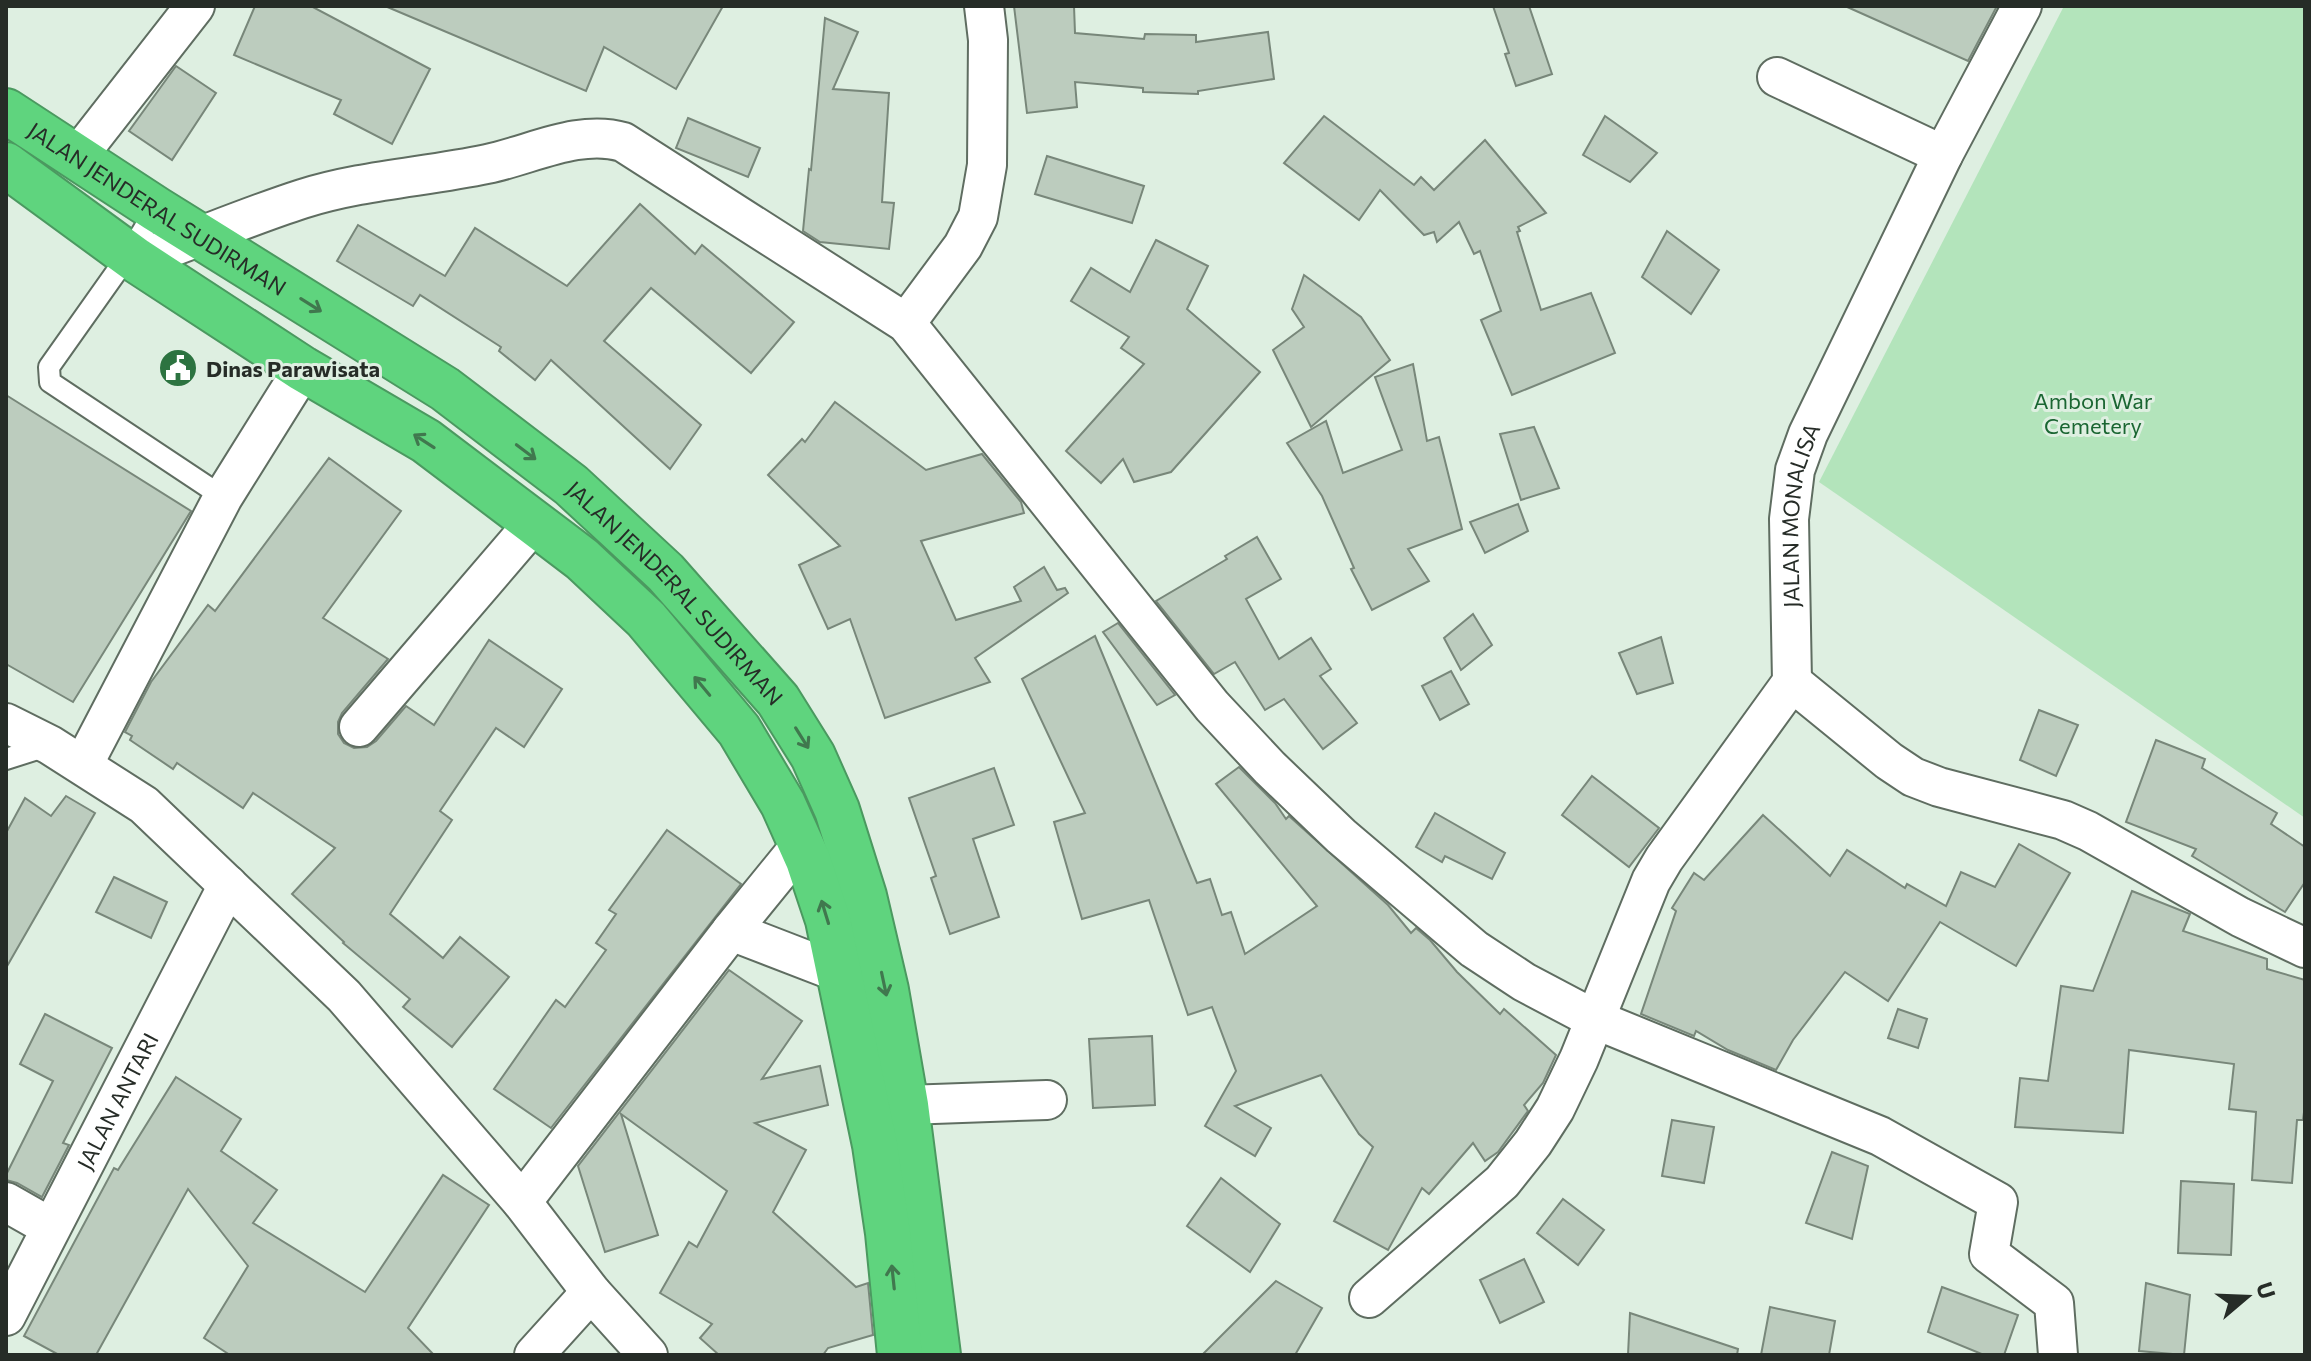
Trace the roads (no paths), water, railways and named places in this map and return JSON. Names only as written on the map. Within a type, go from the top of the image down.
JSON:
[{"type":"highway","name":"JALAN JENDERAL SUDIRMAN","points":[[6,111],[156,209],[445,389],[571,485],[665,572],[778,700],[813,756],[837,810],[864,896],[883,977],[906,1105],[938,1355]]},
{"type":"highway","name":"JALAN JENDERAL SUDIRMAN","points":[[6,165],[132,257],[303,369],[426,441],[582,559],[646,619],[739,730],[783,804],[828,920],[875,1145],[888,1233],[900,1355]]},
{"type":"street","points":[[77,157],[195,6]]},
{"type":"street","points":[[906,323],[963,246],[978,217],[987,165],[988,40],[984,6]]},
{"type":"street","name":"JALAN MONALISA","points":[[1792,682],[1789,519],[1795,470],[1808,434],[1943,155],[2022,6]]},
{"type":"street","points":[[1777,77],[1943,155]]},
{"type":"street","points":[[132,257],[202,238],[301,199],[366,183],[488,164],[586,139],[606,137],[623,142],[906,323],[1212,706],[1270,768],[1352,845],[1474,949],[1524,982],[1594,1019],[1880,1136],[1998,1202],[1989,1254],[2054,1303],[2058,1355]]},
{"type":"street","points":[[83,765],[223,497],[303,369]]},
{"type":"street","points":[[359,727],[534,523]]},
{"type":"street","points":[[1369,1298],[1492,1191],[1526,1153],[1555,1109],[1579,1059],[1651,881],[1792,682],[1913,777],[1939,787],[2063,820],[2240,917],[2305,948]]},
{"type":"street","points":[[6,723],[50,745],[144,805],[344,996],[522,1202],[591,1292],[648,1355]]},
{"type":"street","points":[[522,1202],[801,845]]},
{"type":"street","name":"JALAN ANTARI","points":[[6,1316],[228,885]]},
{"type":"street","points":[[731,931],[840,973]]},
{"type":"street","points":[[906,1105],[1047,1100]]},
{"type":"street","points":[[6,1202],[50,1227]]},
{"type":"street","points":[[534,1355],[591,1292]]},
{"type":"lane","points":[[156,209],[132,257],[49,367],[50,382],[223,497]]},
{"type":"lane","points":[[6,759],[50,745]]},
{"type":"place","name":"Dinas Parawisata","points":[[178,368]]},
{"type":"park label","name":"Ambon War Cemetery","points":[[2093,412]]}]
